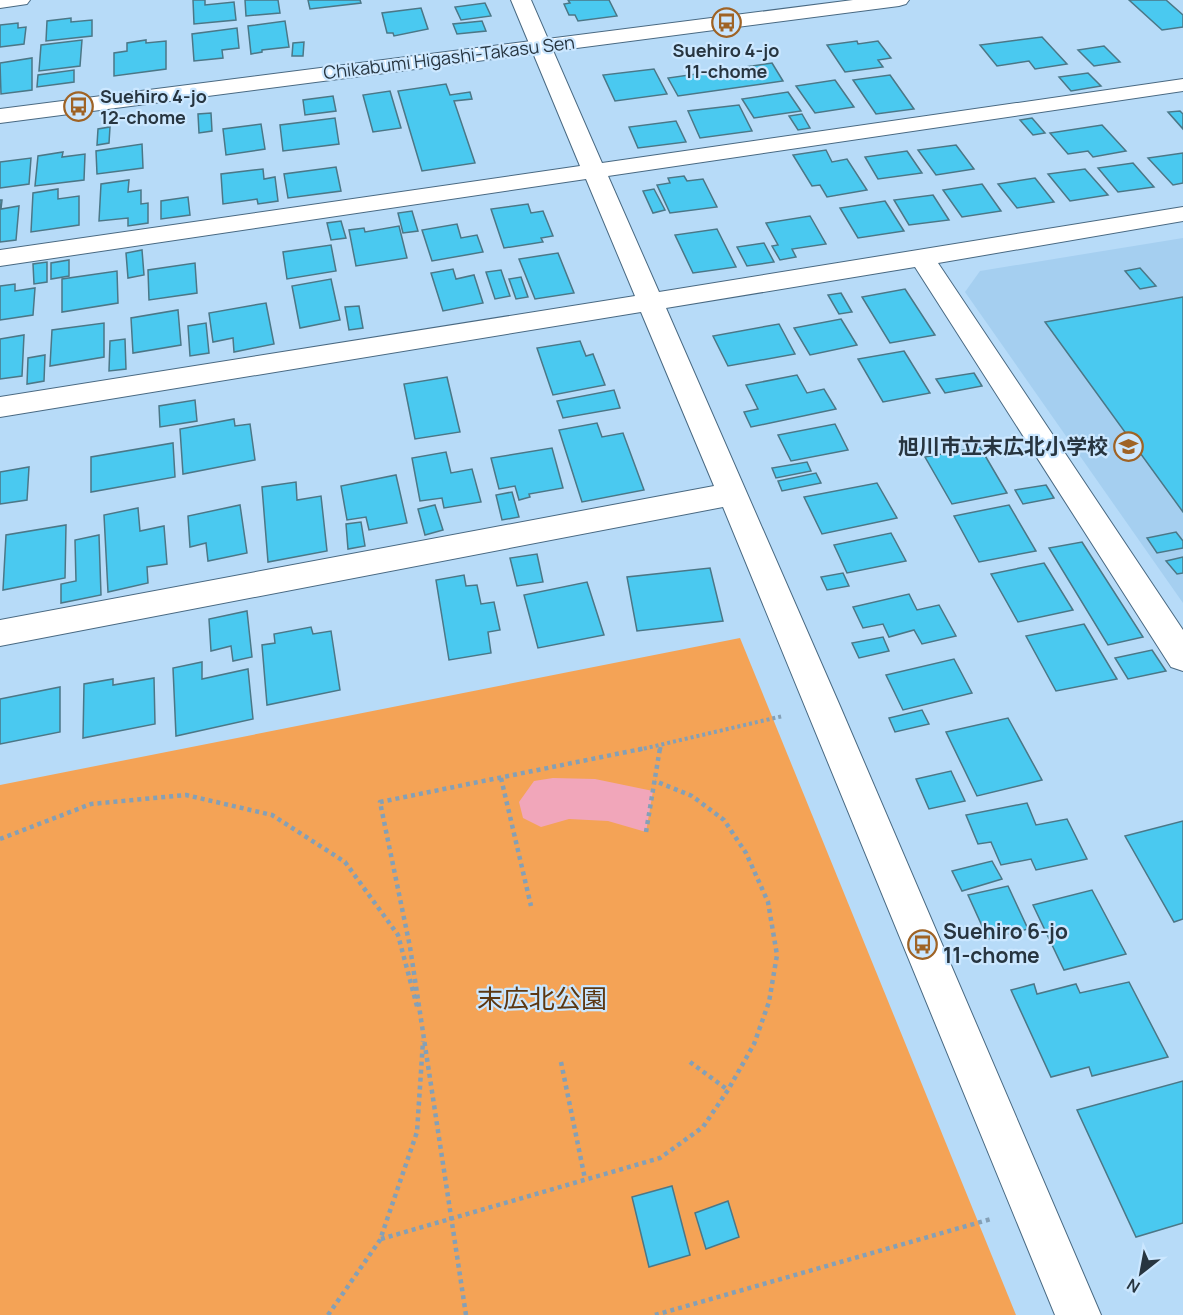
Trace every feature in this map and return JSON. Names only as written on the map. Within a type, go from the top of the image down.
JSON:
[{"type":"street","points":[[0,2],[20,0]]},
{"type":"street","points":[[521,0],[823,706],[1078,1315]]},
{"type":"street","name":"Chikabumi Higashi-Takasu Sen","points":[[0,116],[899,0]]},
{"type":"street","points":[[0,258],[1183,85]]},
{"type":"street","points":[[0,407],[650,303],[1183,214]]},
{"type":"street","points":[[922,258],[1183,657]]},
{"type":"street","points":[[0,633],[731,494]]},
{"type":"path","points":[[466,1315],[410,947],[380,802],[661,745],[823,706]]},
{"type":"path","points":[[646,832],[661,745]]},
{"type":"path","points":[[501,778],[531,906]]},
{"type":"path","points":[[380,1240],[660,1158],[703,1127],[728,1090],[754,1044],[769,1002],[777,956],[768,902],[746,853],[724,820],[692,796],[655,781]]},
{"type":"path","points":[[0,839],[91,804],[186,795],[272,815],[345,862],[398,935],[423,1032],[417,1132],[380,1240],[328,1315]]},
{"type":"path","points":[[561,1062],[585,1179]]},
{"type":"path","points":[[690,1062],[728,1090]]},
{"type":"path","points":[[656,1315],[1032,1208]]},
{"type":"shaded area","name":"旭川市立末広北小学校","points":[[1183,238],[1183,603],[965,292],[980,271]]},
{"type":"shaded area","points":[[553,778],[595,779],[653,791],[646,832],[608,821],[569,819],[541,827],[523,818],[519,802],[534,781]]},
{"type":"green space","name":"末広北公園","points":[[740,638],[1016,1315],[0,1315],[0,785]]},
{"type":"building","points":[[193,0],[205,0],[205,5],[234,2],[236,20],[194,24]]},
{"type":"building","points":[[245,0],[278,0],[280,13],[246,16]]},
{"type":"building","points":[[308,0],[360,0],[361,3],[310,9]]},
{"type":"building","points":[[568,0],[609,0],[617,16],[578,21],[575,15],[569,15],[564,4],[570,3]]},
{"type":"building","points":[[1129,0],[1166,0],[1183,15],[1183,27],[1162,30]]},
{"type":"building","points":[[485,3],[491,16],[461,20],[455,7]]},
{"type":"building","points":[[421,8],[428,29],[394,36],[393,33],[387,33],[382,13]]},
{"type":"building","points":[[71,18],[71,22],[92,20],[92,36],[46,41],[47,21]]},
{"type":"building","points":[[285,21],[289,47],[262,50],[262,52],[251,54],[248,26]]},
{"type":"building","points":[[482,21],[486,31],[457,34],[453,24]]},
{"type":"building","points":[[18,23],[18,28],[26,27],[24,44],[0,47],[0,25]]},
{"type":"building","points":[[237,28],[239,48],[222,50],[223,58],[194,61],[192,34]]},
{"type":"building","points":[[1042,37],[1067,64],[1035,69],[1029,61],[997,66],[980,45]]},
{"type":"building","points":[[82,40],[80,66],[39,71],[41,45]]},
{"type":"building","points":[[146,40],[146,43],[166,41],[166,69],[114,76],[114,53],[127,51],[127,43]]},
{"type":"building","points":[[857,41],[858,44],[878,41],[891,58],[878,60],[883,67],[845,72],[827,45]]},
{"type":"building","points":[[304,42],[303,56],[292,56],[293,43]]},
{"type":"building","points":[[1104,46],[1120,62],[1094,66],[1078,50]]},
{"type":"building","points":[[32,58],[32,90],[1,94],[0,63]]},
{"type":"building","points":[[772,63],[783,81],[678,96],[668,78]]},
{"type":"building","points":[[654,69],[667,94],[615,101],[603,75]]},
{"type":"building","points":[[74,70],[74,82],[37,87],[38,75]]},
{"type":"building","points":[[1088,73],[1101,86],[1071,91],[1059,77]]},
{"type":"building","points":[[890,75],[914,109],[876,114],[853,80]]},
{"type":"building","points":[[835,80],[854,107],[815,113],[796,86]]},
{"type":"building","points":[[446,84],[450,95],[470,92],[472,99],[454,101],[475,163],[422,171],[398,91]]},
{"type":"building","points":[[390,91],[401,128],[373,132],[363,95]]},
{"type":"building","points":[[788,92],[801,111],[754,118],[742,99]]},
{"type":"building","points":[[333,96],[336,111],[305,115],[303,100]]},
{"type":"building","points":[[739,105],[752,131],[700,138],[688,111]]},
{"type":"building","points":[[1180,111],[1183,114],[1183,129],[1168,112]]},
{"type":"building","points":[[211,113],[212,131],[199,133],[198,114]]},
{"type":"building","points":[[802,114],[810,128],[798,130],[789,116]]},
{"type":"building","points":[[335,118],[339,144],[283,151],[280,125]]},
{"type":"building","points":[[1032,118],[1045,133],[1033,135],[1020,120]]},
{"type":"building","points":[[676,121],[686,142],[638,148],[629,127]]},
{"type":"building","points":[[261,124],[265,149],[226,155],[223,129]]},
{"type":"building","points":[[1102,125],[1126,151],[1093,157],[1088,151],[1068,154],[1050,133]]},
{"type":"building","points":[[110,127],[109,143],[97,145],[98,129]]},
{"type":"building","points":[[142,144],[143,168],[97,174],[96,151]]},
{"type":"building","points":[[956,145],[974,169],[936,175],[918,150]]},
{"type":"building","points":[[826,150],[832,162],[847,159],[867,190],[827,197],[820,185],[812,186],[793,155]]},
{"type":"building","points":[[907,151],[922,173],[878,179],[865,157]]},
{"type":"building","points":[[63,152],[62,157],[85,154],[84,180],[35,186],[38,156]]},
{"type":"building","points":[[1183,153],[1183,183],[1173,185],[1148,158]]},
{"type":"building","points":[[31,158],[29,184],[0,188],[0,162]]},
{"type":"building","points":[[1133,163],[1154,187],[1118,192],[1098,168]]},
{"type":"building","points":[[336,167],[341,191],[288,198],[284,174]]},
{"type":"building","points":[[263,169],[264,179],[275,177],[278,201],[258,204],[257,199],[223,204],[221,174]]},
{"type":"building","points":[[1085,169],[1108,195],[1070,201],[1048,174]]},
{"type":"building","points":[[684,176],[687,181],[703,179],[717,207],[670,213],[657,185],[670,183],[668,178]]},
{"type":"building","points":[[1035,178],[1054,202],[1017,208],[998,184]]},
{"type":"building","points":[[129,180],[128,192],[141,190],[141,204],[148,203],[148,223],[128,226],[128,218],[99,221],[101,184]]},
{"type":"building","points":[[982,184],[1001,211],[962,217],[943,190]]},
{"type":"building","points":[[58,189],[58,199],[79,196],[79,225],[31,232],[33,193]]},
{"type":"building","points":[[654,189],[665,210],[653,213],[643,191]]},
{"type":"building","points":[[933,195],[949,220],[909,225],[894,200]]},
{"type":"building","points":[[188,197],[190,215],[161,219],[161,201]]},
{"type":"building","points":[[0,200],[2,200],[1,209],[19,206],[16,240],[0,242]]},
{"type":"building","points":[[885,201],[904,231],[858,238],[840,208]]},
{"type":"building","points":[[528,204],[531,213],[543,211],[553,236],[541,238],[543,242],[504,248],[491,209]]},
{"type":"building","points":[[412,211],[418,231],[403,233],[398,213]]},
{"type":"building","points":[[810,216],[826,244],[792,249],[796,257],[780,260],[772,246],[778,245],[766,223]]},
{"type":"building","points":[[341,221],[346,238],[331,240],[327,223]]},
{"type":"building","points":[[457,224],[461,238],[477,235],[483,252],[432,261],[422,230]]},
{"type":"building","points":[[399,226],[407,258],[356,266],[349,230],[364,228],[365,232]]},
{"type":"building","points":[[717,229],[736,267],[693,273],[675,235]]},
{"type":"building","points":[[764,243],[774,262],[747,266],[737,247]]},
{"type":"building","points":[[331,245],[336,271],[287,279],[283,252]]},
{"type":"building","points":[[142,250],[144,275],[128,278],[126,253]]},
{"type":"building","points":[[558,253],[574,293],[535,299],[519,259]]},
{"type":"building","points":[[69,260],[69,276],[51,279],[51,263]]},
{"type":"building","points":[[47,262],[47,282],[34,284],[33,264]]},
{"type":"building","points":[[195,263],[197,293],[149,300],[148,270]]},
{"type":"building","points":[[1140,268],[1156,286],[1140,289],[1125,271]]},
{"type":"building","points":[[453,269],[456,279],[474,275],[483,303],[443,311],[431,273]]},
{"type":"building","points":[[501,270],[510,296],[495,299],[486,272]]},
{"type":"building","points":[[117,271],[118,303],[62,312],[62,279]]},
{"type":"building","points":[[521,277],[528,297],[516,299],[509,279]]},
{"type":"building","points":[[331,279],[340,320],[300,328],[292,286]]},
{"type":"building","points":[[15,284],[15,291],[35,288],[33,315],[0,320],[0,286]]},
{"type":"building","points":[[905,289],[935,335],[890,343],[862,297]]},
{"type":"building","points":[[841,293],[852,312],[839,314],[828,295]]},
{"type":"building","points":[[1183,297],[1183,512],[1045,322]]},
{"type":"building","points":[[266,303],[274,344],[234,352],[233,338],[213,342],[209,313]]},
{"type":"building","points":[[359,306],[363,328],[349,330],[345,307]]},
{"type":"building","points":[[178,310],[181,345],[133,353],[131,318]]},
{"type":"building","points":[[841,319],[857,345],[810,355],[794,328]]},
{"type":"building","points":[[104,323],[104,357],[50,366],[52,330]]},
{"type":"building","points":[[206,323],[209,353],[190,356],[188,326]]},
{"type":"building","points":[[779,324],[795,354],[728,366],[713,336]]},
{"type":"building","points":[[24,335],[22,376],[0,379],[0,339]]},
{"type":"building","points":[[125,339],[126,369],[109,371],[110,341]]},
{"type":"building","points":[[580,341],[586,356],[593,354],[605,385],[553,395],[537,348]]},
{"type":"building","points":[[904,351],[930,393],[883,402],[858,359]]},
{"type":"building","points":[[45,355],[44,381],[27,384],[28,358]]},
{"type":"building","points":[[974,373],[982,386],[945,393],[936,379]]},
{"type":"building","points":[[797,375],[807,393],[824,389],[836,409],[751,427],[744,412],[758,409],[746,385]]},
{"type":"building","points":[[447,377],[460,432],[415,439],[404,384]]},
{"type":"building","points":[[614,390],[620,408],[563,418],[557,401]]},
{"type":"building","points":[[195,400],[197,421],[160,427],[159,406]]},
{"type":"building","points":[[234,419],[235,426],[250,424],[255,460],[183,474],[180,429]]},
{"type":"building","points":[[597,423],[602,437],[623,433],[644,490],[582,502],[559,430]]},
{"type":"building","points":[[835,424],[848,450],[791,461],[778,435]]},
{"type":"building","points":[[173,443],[175,477],[91,492],[91,457]]},
{"type":"building","points":[[980,447],[1007,493],[952,504],[925,457]]},
{"type":"building","points":[[552,448],[563,488],[529,494],[530,497],[519,500],[515,486],[499,489],[491,458]]},
{"type":"building","points":[[446,452],[451,473],[472,469],[481,502],[444,508],[442,498],[420,501],[412,458]]},
{"type":"building","points":[[807,462],[811,471],[776,478],[772,468]]},
{"type":"building","points":[[29,467],[27,500],[0,504],[0,472]]},
{"type":"building","points":[[816,473],[821,483],[782,491],[778,481]]},
{"type":"building","points":[[396,475],[407,523],[369,530],[366,517],[347,520],[341,486]]},
{"type":"building","points":[[296,482],[297,500],[321,496],[327,551],[268,562],[262,487]]},
{"type":"building","points":[[877,483],[897,518],[822,534],[804,497]]},
{"type":"building","points":[[1046,485],[1054,498],[1023,504],[1015,490]]},
{"type":"building","points":[[512,492],[519,517],[502,520],[496,495]]},
{"type":"building","points":[[240,505],[247,553],[208,561],[206,543],[190,547],[188,516]]},
{"type":"building","points":[[435,505],[443,530],[425,535],[418,509]]},
{"type":"building","points":[[1009,505],[1036,551],[979,562],[954,516]]},
{"type":"building","points":[[138,508],[140,531],[164,526],[167,564],[147,567],[148,583],[108,592],[104,515]]},
{"type":"building","points":[[361,522],[365,546],[348,549],[346,524]]},
{"type":"building","points":[[66,525],[65,578],[3,590],[6,535]]},
{"type":"building","points":[[1176,532],[1183,541],[1183,548],[1157,553],[1147,538]]},
{"type":"building","points":[[891,533],[906,561],[847,573],[834,545]]},
{"type":"building","points":[[99,535],[101,595],[61,603],[61,584],[76,581],[75,540]]},
{"type":"building","points":[[1082,542],[1143,637],[1108,645],[1049,548]]},
{"type":"building","points":[[537,554],[543,582],[517,586],[510,558]]},
{"type":"building","points":[[1183,557],[1183,573],[1177,574],[1166,561]]},
{"type":"building","points":[[1044,563],[1073,610],[1018,622],[991,574]]},
{"type":"building","points":[[710,568],[723,621],[637,631],[627,577]]},
{"type":"building","points":[[843,573],[849,586],[827,590],[821,577]]},
{"type":"building","points":[[464,575],[466,586],[477,585],[481,604],[494,602],[500,630],[488,632],[491,653],[449,660],[436,580]]},
{"type":"building","points":[[587,582],[604,635],[538,648],[524,595]]},
{"type":"building","points":[[909,594],[917,610],[939,605],[956,636],[922,644],[914,630],[889,637],[883,624],[863,628],[853,607]]},
{"type":"building","points":[[247,611],[252,657],[233,661],[231,646],[211,651],[209,619]]},
{"type":"building","points":[[1084,624],[1117,679],[1056,691],[1026,636]]},
{"type":"building","points":[[311,627],[313,634],[331,631],[340,690],[267,705],[262,645],[275,643],[274,634]]},
{"type":"building","points":[[883,637],[889,651],[859,658],[852,643]]},
{"type":"building","points":[[1152,650],[1166,671],[1128,679],[1115,658]]},
{"type":"building","points":[[954,659],[972,693],[903,710],[886,675]]},
{"type":"building","points":[[202,662],[202,679],[248,669],[253,719],[176,736],[173,668]]},
{"type":"building","points":[[154,678],[155,724],[83,738],[84,684],[113,679],[113,685]]},
{"type":"building","points":[[60,687],[60,732],[0,744],[0,699]]},
{"type":"building","points":[[922,710],[929,724],[895,732],[889,718]]},
{"type":"building","points":[[1008,718],[1042,780],[977,796],[946,732]]},
{"type":"building","points":[[951,771],[965,801],[929,809],[916,779]]},
{"type":"building","points":[[1027,803],[1036,825],[1067,819],[1087,859],[1036,870],[1031,859],[1001,865],[991,842],[978,844],[966,815]]},
{"type":"building","points":[[1183,821],[1183,919],[1174,922],[1125,836]]},
{"type":"building","points":[[992,861],[1002,879],[962,891],[952,871]]},
{"type":"building","points":[[1008,886],[1028,929],[988,939],[968,895]]},
{"type":"building","points":[[1092,890],[1126,954],[1064,970],[1033,905]]},
{"type":"building","points":[[1129,982],[1168,1057],[1092,1076],[1089,1067],[1051,1077],[1011,990],[1034,984],[1037,994],[1076,984],[1080,993]]},
{"type":"building","points":[[1183,1081],[1183,1223],[1136,1237],[1077,1110]]},
{"type":"building","points":[[672,1186],[690,1255],[649,1267],[632,1197]]},
{"type":"building","points":[[728,1201],[739,1237],[706,1249],[695,1213]]},
{"type":"place","name":"Suehiro 4-jo 11-chome","points":[[726,22]]},
{"type":"place","name":"Suehiro 4-jo 12-chome","points":[[79,107]]},
{"type":"place","name":"旭川市立末広北小学校","points":[[1129,447]]},
{"type":"place","name":"Suehiro 6-jo 11-chome","points":[[922,944]]}]
